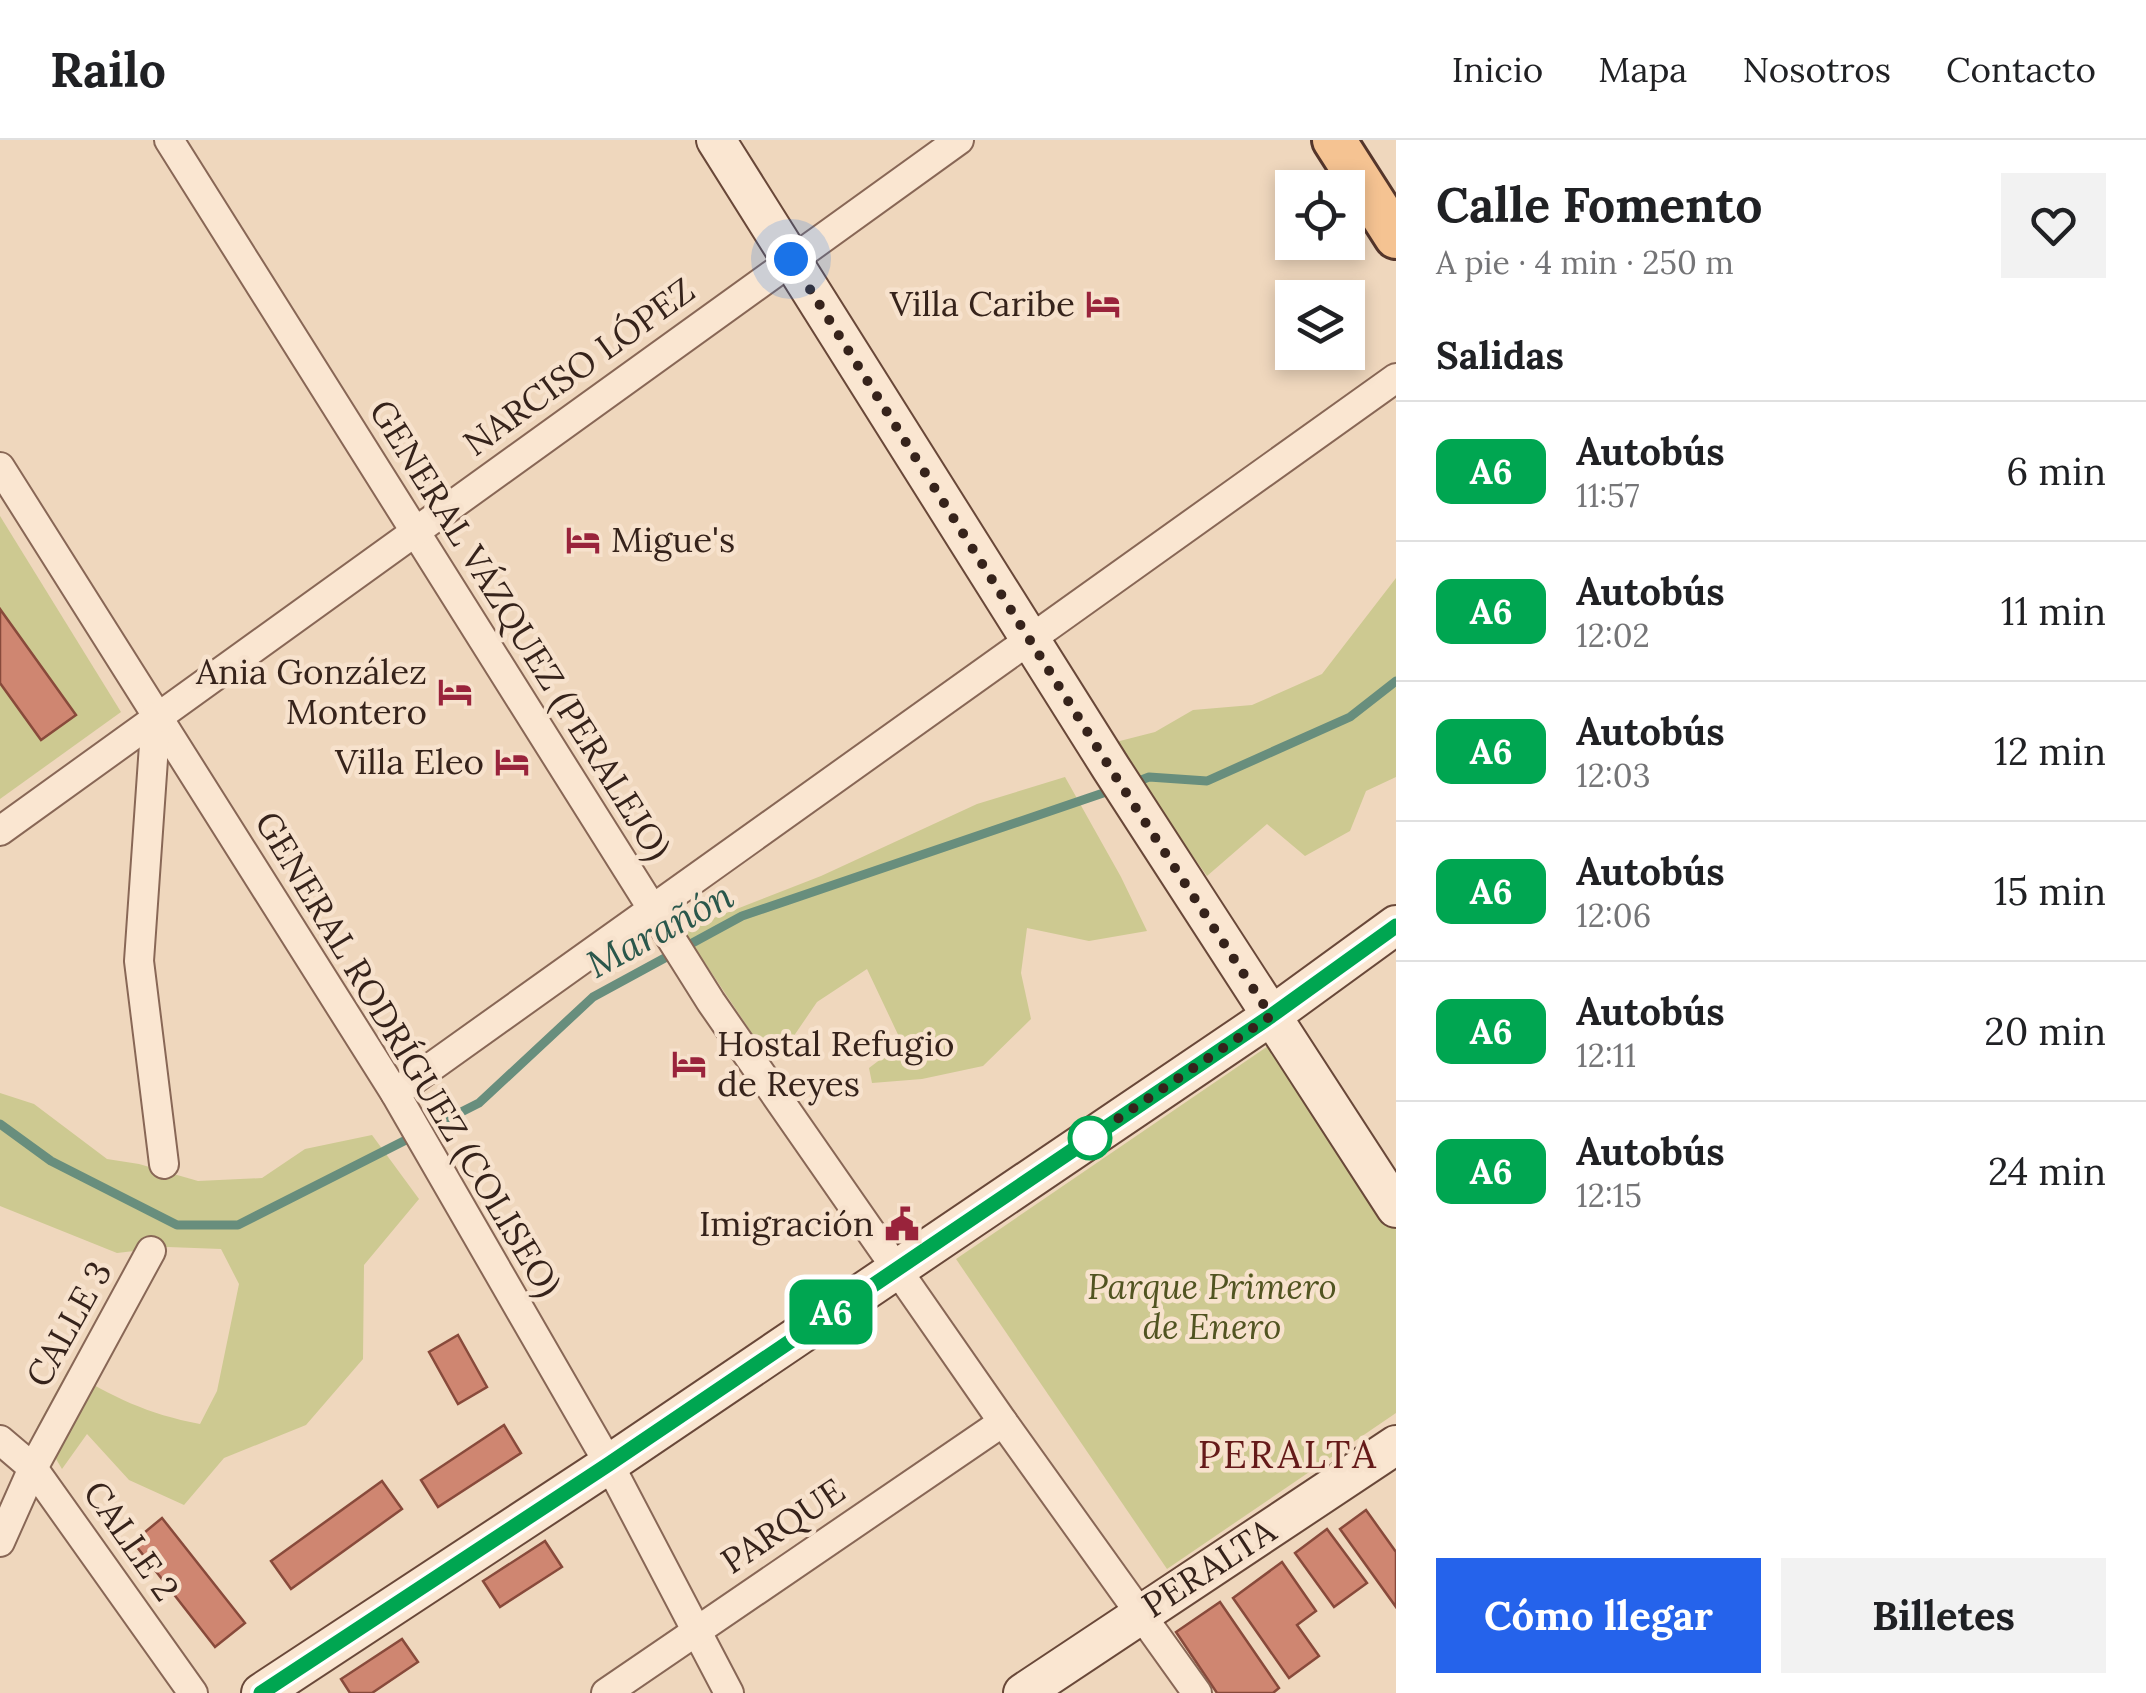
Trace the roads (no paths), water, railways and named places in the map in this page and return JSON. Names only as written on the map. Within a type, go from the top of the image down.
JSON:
[{"type":"main road","points":[[1334,140],[1396,237]]},
{"type":"street","name":"GENERAL VÁZQUEZ (PERALEJO)","points":[[169,140],[711,1002],[1196,1693]]},
{"type":"street","points":[[716,140],[1110,768],[1396,1208]]},
{"type":"street","name":"NARCISO LÓPEZ","points":[[0,831],[959,140]]},
{"type":"street","points":[[395,1092],[1396,378]]},
{"type":"street","name":"GENERAL RODRÍGUEZ (COLISEO)","points":[[0,467],[395,1092],[609,1464],[729,1693]]},
{"type":"street","points":[[156,716],[139,960],[164,1164]]},
{"type":"street","points":[[261,1693],[609,1464],[1271,1016],[1396,926]]},
{"type":"street","name":"CALLE 3","points":[[0,1542],[34,1468],[151,1251]]},
{"type":"street","name":"PARQUE","points":[[606,1693],[1003,1422]]},
{"type":"street","name":"CALLE 2","points":[[0,1440],[34,1468],[193,1693]]},
{"type":"street","name":"PERALTA","points":[[1023,1693],[1396,1445]]},
{"type":"waterway","name":"Marañón","points":[[1131,784],[1149,777],[1207,781],[1350,717],[1396,681]]},
{"type":"waterway","name":"Marañón","points":[[0,1124],[51,1161],[177,1225],[238,1225],[479,1103],[593,997],[742,916],[1112,790]]},
{"type":"place","name":"Villa Caribe","points":[[1103,304]]},
{"type":"place","name":"Migue's","points":[[583,540]]},
{"type":"place","name":"Ania González Montero","points":[[455,692]]},
{"type":"place","name":"Villa Eleo","points":[[512,762]]},
{"type":"place","name":"Hostal Refugio de Reyes","points":[[689,1064]]},
{"type":"place","name":"Imigración","points":[[902,1224]]},
{"type":"district","name":"PERALTA","points":[[1288,1455]]},
{"type":"park label","name":"Parque Primero de Enero","points":[[1212,1307]]}]
